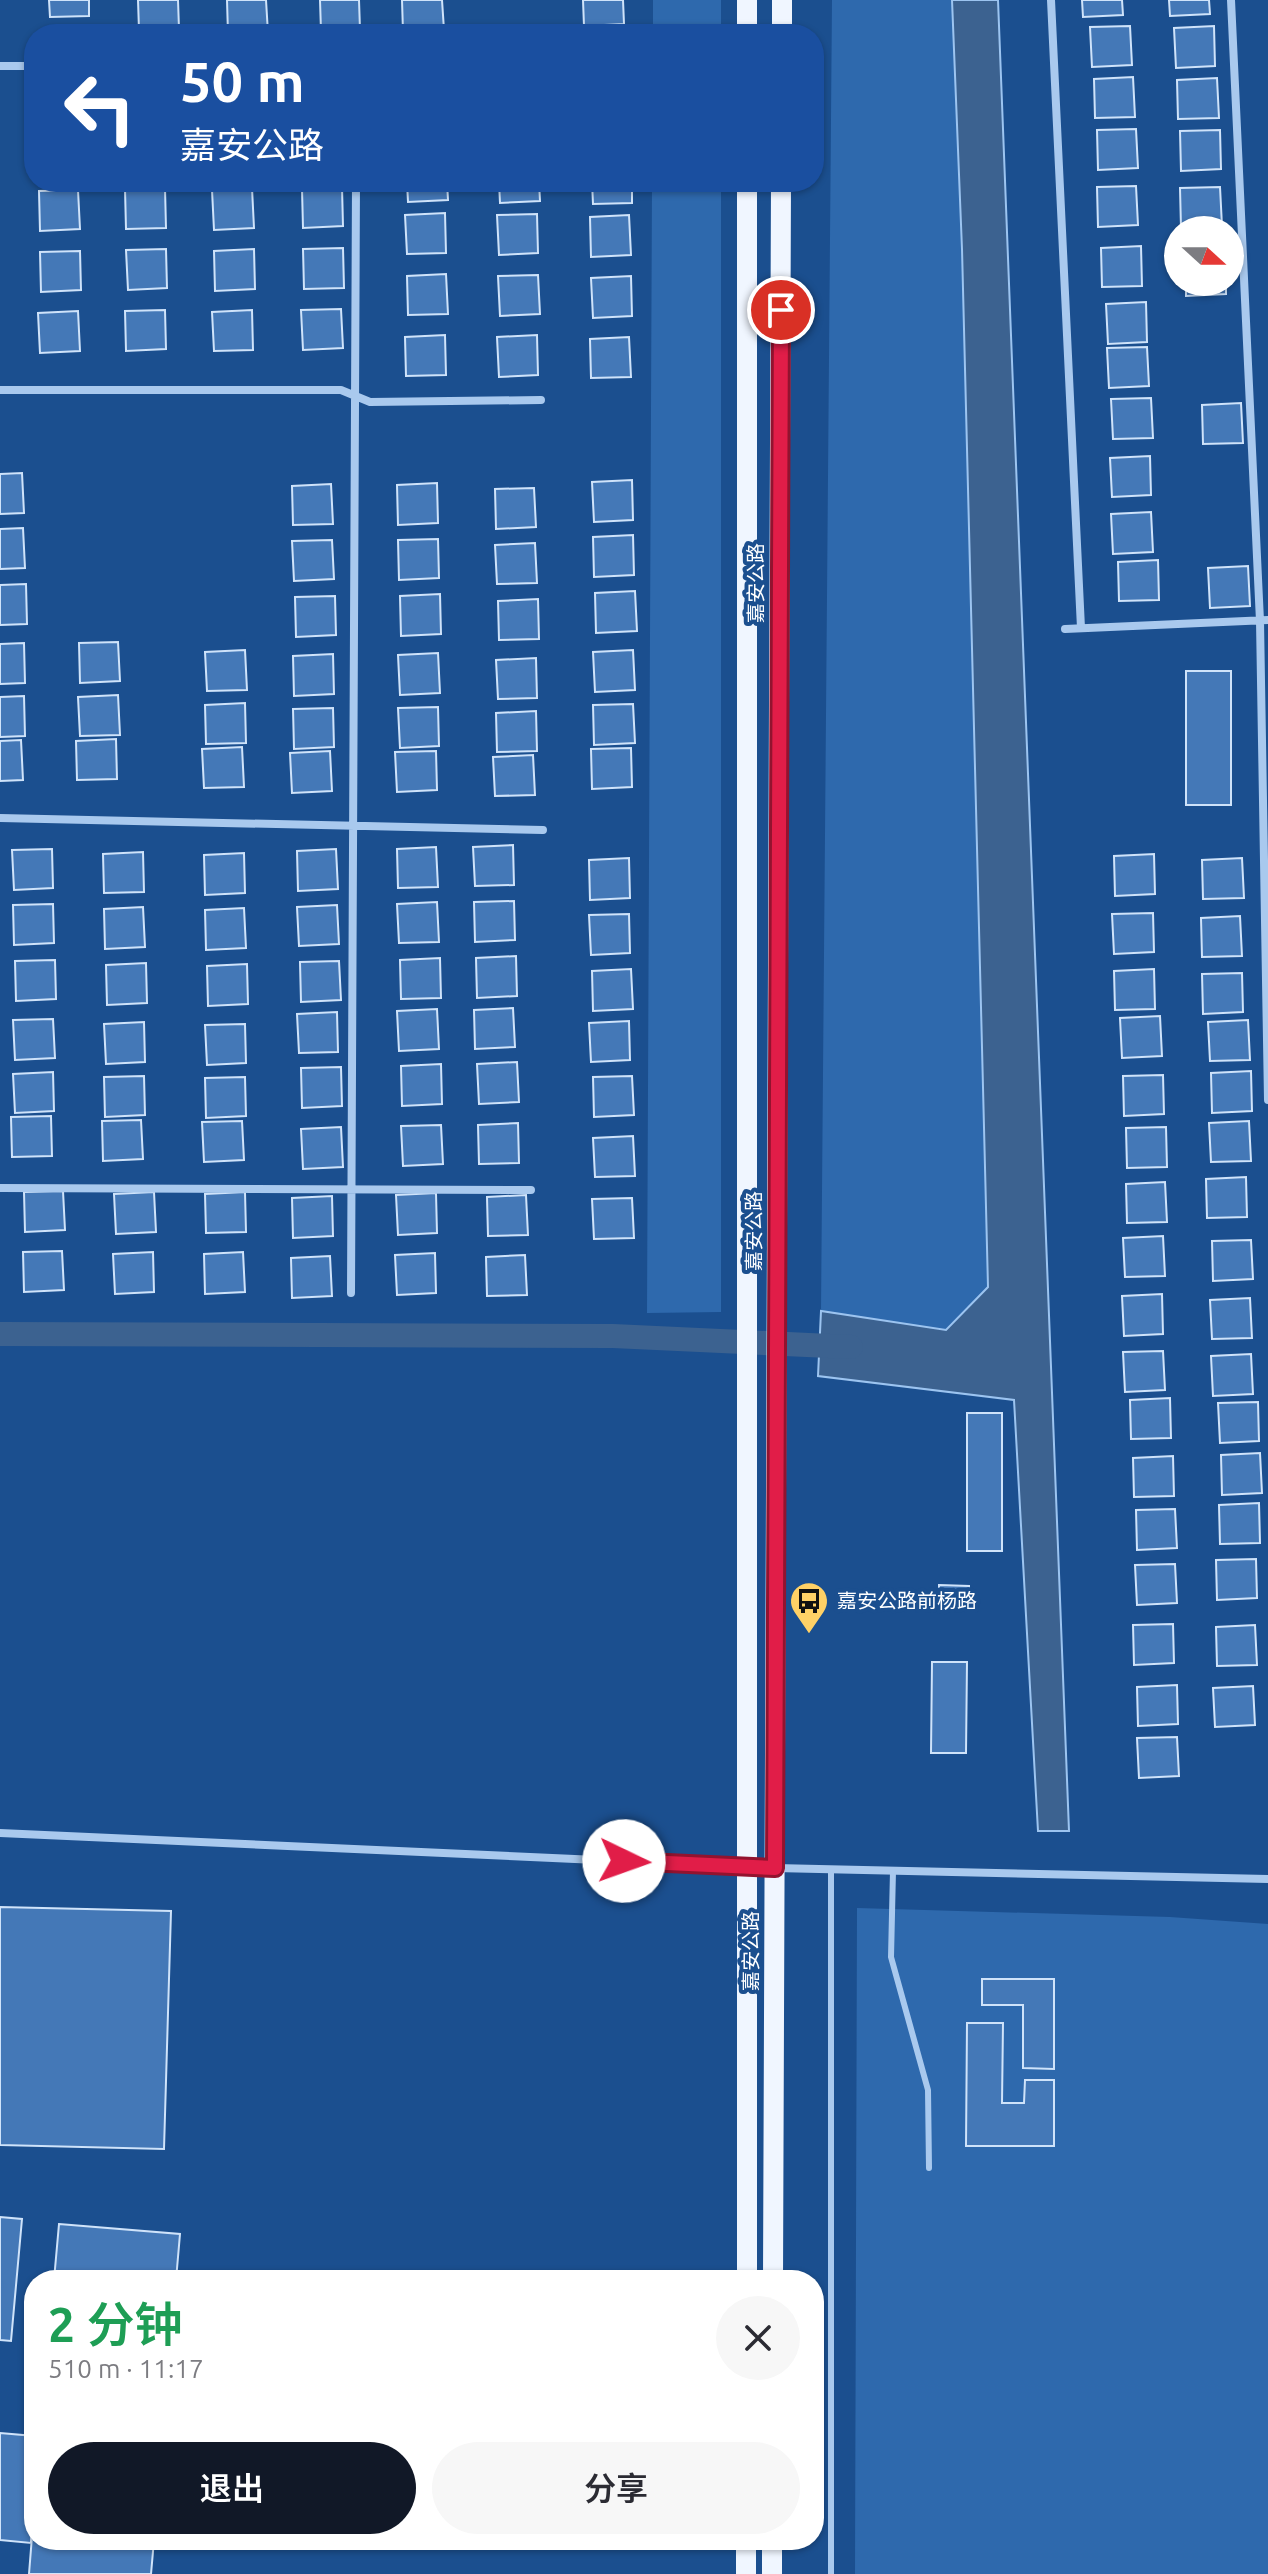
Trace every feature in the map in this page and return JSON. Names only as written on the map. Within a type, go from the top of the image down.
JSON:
[{"type":"main road","points":[[747,0],[747,24]]},
{"type":"main road","points":[[782,0],[782,24]]},
{"type":"main road","name":"嘉安公路","points":[[747,192],[747,2270]]},
{"type":"main road","name":"嘉安公路","points":[[773,2270],[781,192]]},
{"type":"main road","points":[[746,2550],[746,2574]]},
{"type":"main road","points":[[772,2550],[772,2574]]},
{"type":"street","points":[[1051,0],[1081,628]]},
{"type":"street","points":[[1231,0],[1264,620],[1268,1100]]},
{"type":"street","points":[[0,66],[24,66]]},
{"type":"street","points":[[351,1293],[356,192]]},
{"type":"street","points":[[0,390],[341,390],[370,402],[541,400]]},
{"type":"street","points":[[1065,629],[1264,620]]},
{"type":"street","points":[[0,818],[543,830]]},
{"type":"street","points":[[0,1188],[531,1190]]},
{"type":"street","points":[[0,1833],[775,1868],[1268,1879]]},
{"type":"lane","points":[[831,1870],[831,2574]]},
{"type":"lane","points":[[893,1871],[891,1957],[928,2090],[929,2168]]},
{"type":"shaded area","points":[[653,0],[721,0],[721,24],[653,24]]},
{"type":"shaded area","points":[[832,0],[952,0],[962,249],[988,1287],[946,1330],[821,1311]]},
{"type":"shaded area","points":[[952,0],[998,0],[1069,1831],[1038,1831],[1014,1400],[818,1376],[821,1311],[946,1330],[988,1287],[962,249]]},
{"type":"shaded area","points":[[652,192],[721,192],[721,1312],[647,1313]]},
{"type":"shaded area","points":[[857,1908],[1170,1917],[1268,1924],[1268,2574],[855,2574]]},
{"type":"building","points":[[49,0],[89,0],[89,16],[50,17]]},
{"type":"building","points":[[138,0],[178,0],[179,24],[139,24]]},
{"type":"building","points":[[227,0],[266,0],[267,24],[228,24]]},
{"type":"building","points":[[320,0],[359,0],[360,24],[321,24]]},
{"type":"building","points":[[402,0],[442,0],[444,24],[403,24]]},
{"type":"building","points":[[583,0],[623,0],[624,24],[584,24]]},
{"type":"building","points":[[1082,0],[1122,0],[1123,15],[1083,17]]},
{"type":"building","points":[[1169,0],[1209,0],[1210,14],[1170,16]]},
{"type":"building","points":[[1130,26],[1132,65],[1092,67],[1090,27]]},
{"type":"building","points":[[1214,26],[1215,66],[1176,68],[1174,28]]},
{"type":"building","points":[[1133,77],[1135,117],[1095,118],[1094,79]]},
{"type":"building","points":[[1217,78],[1219,118],[1178,119],[1177,80]]},
{"type":"building","points":[[1136,129],[1138,168],[1098,170],[1097,130]]},
{"type":"building","points":[[1220,130],[1221,169],[1181,171],[1180,131]]},
{"type":"building","points":[[1136,186],[1138,225],[1098,227],[1097,187]]},
{"type":"building","points":[[1220,187],[1221,216],[1181,216],[1180,188]]},
{"type":"building","points":[[39,192],[78,192],[80,229],[40,231]]},
{"type":"building","points":[[125,192],[165,192],[166,228],[126,229]]},
{"type":"building","points":[[212,192],[252,192],[254,228],[214,230]]},
{"type":"building","points":[[302,192],[342,192],[343,226],[303,228]]},
{"type":"building","points":[[408,192],[448,192],[448,200],[408,202]]},
{"type":"building","points":[[499,192],[540,192],[540,201],[500,203]]},
{"type":"building","points":[[592,192],[632,192],[632,203],[593,204]]},
{"type":"building","points":[[445,213],[446,253],[407,254],[405,215]]},
{"type":"building","points":[[537,214],[538,253],[499,255],[497,215]]},
{"type":"building","points":[[629,215],[631,255],[591,257],[590,217]]},
{"type":"building","points":[[1141,246],[1142,286],[1102,287],[1101,248]]},
{"type":"building","points":[[343,248],[344,288],[304,289],[303,249]]},
{"type":"building","points":[[166,249],[167,288],[128,290],[126,250]]},
{"type":"building","points":[[254,249],[255,289],[215,291],[214,251]]},
{"type":"building","points":[[80,251],[81,290],[41,292],[40,252]]},
{"type":"building","points":[[446,274],[448,314],[408,315],[407,276]]},
{"type":"building","points":[[538,275],[540,314],[500,316],[498,276]]},
{"type":"building","points":[[631,276],[632,316],[593,318],[591,278]]},
{"type":"building","points":[[1146,302],[1147,342],[1108,344],[1106,304]]},
{"type":"building","points":[[341,309],[343,348],[303,350],[301,310]]},
{"type":"building","points":[[165,310],[166,349],[126,351],[125,311]]},
{"type":"building","points":[[252,310],[253,350],[214,351],[212,312]]},
{"type":"building","points":[[78,311],[80,351],[40,353],[38,313]]},
{"type":"building","points":[[445,335],[446,375],[406,376],[405,337]]},
{"type":"building","points":[[537,335],[538,375],[499,377],[497,337]]},
{"type":"building","points":[[629,337],[631,377],[591,378],[590,339]]},
{"type":"building","points":[[1147,347],[1149,386],[1109,388],[1107,348]]},
{"type":"building","points":[[1151,398],[1153,438],[1113,439],[1111,399]]},
{"type":"building","points":[[1241,403],[1243,443],[1203,444],[1202,405]]},
{"type":"building","points":[[1150,456],[1151,495],[1112,497],[1110,458]]},
{"type":"building","points":[[22,473],[24,513],[0,514],[0,474]]},
{"type":"building","points":[[632,480],[633,520],[594,522],[592,482]]},
{"type":"building","points":[[437,483],[438,523],[398,525],[397,485]]},
{"type":"building","points":[[331,484],[333,524],[293,525],[292,486]]},
{"type":"building","points":[[534,488],[536,527],[496,529],[495,489]]},
{"type":"building","points":[[1151,512],[1153,552],[1113,554],[1111,514]]},
{"type":"building","points":[[23,528],[25,568],[0,569],[0,529]]},
{"type":"building","points":[[633,535],[634,575],[594,577],[593,537]]},
{"type":"building","points":[[438,539],[439,578],[399,580],[398,540]]},
{"type":"building","points":[[332,540],[334,579],[294,581],[292,541]]},
{"type":"building","points":[[535,543],[537,583],[497,584],[495,545]]},
{"type":"building","points":[[1158,560],[1159,600],[1119,601],[1118,562]]},
{"type":"building","points":[[1248,566],[1250,606],[1210,608],[1208,568]]},
{"type":"building","points":[[26,584],[27,624],[0,625],[0,585]]},
{"type":"building","points":[[635,591],[637,631],[596,633],[595,593]]},
{"type":"building","points":[[440,594],[441,634],[401,636],[400,596]]},
{"type":"building","points":[[335,596],[336,635],[296,637],[295,597]]},
{"type":"building","points":[[538,599],[539,639],[499,640],[498,601]]},
{"type":"building","points":[[118,642],[120,681],[80,683],[79,643]]},
{"type":"building","points":[[24,643],[25,683],[0,684],[0,644]]},
{"type":"building","points":[[245,650],[247,690],[207,691],[205,652]]},
{"type":"building","points":[[633,650],[635,690],[595,692],[593,652]]},
{"type":"building","points":[[438,653],[440,693],[400,695],[398,655]]},
{"type":"building","points":[[333,654],[334,694],[294,696],[293,656]]},
{"type":"building","points":[[536,658],[537,698],[498,699],[496,660]]},
{"type":"building","points":[[1186,671],[1231,671],[1231,805],[1186,805]]},
{"type":"building","points":[[118,695],[120,735],[80,736],[78,697]]},
{"type":"building","points":[[24,696],[25,736],[0,737],[0,697]]},
{"type":"building","points":[[245,703],[246,743],[206,744],[205,705]]},
{"type":"building","points":[[633,704],[635,743],[594,745],[593,705]]},
{"type":"building","points":[[438,707],[439,746],[400,748],[398,708]]},
{"type":"building","points":[[333,708],[334,747],[294,749],[293,709]]},
{"type":"building","points":[[536,711],[537,751],[497,752],[496,713]]},
{"type":"building","points":[[116,739],[117,779],[77,780],[76,741]]},
{"type":"building","points":[[21,740],[23,780],[0,781],[0,741]]},
{"type":"building","points":[[242,747],[244,787],[204,788],[202,749]]},
{"type":"building","points":[[631,748],[632,787],[592,789],[591,749]]},
{"type":"building","points":[[330,751],[332,791],[292,793],[290,753]]},
{"type":"building","points":[[436,751],[437,790],[397,792],[395,752]]},
{"type":"building","points":[[533,755],[535,795],[495,796],[493,757]]},
{"type":"building","points":[[513,845],[514,885],[475,886],[473,847]]},
{"type":"building","points":[[436,847],[438,887],[398,888],[397,849]]},
{"type":"building","points":[[52,849],[53,888],[14,890],[12,850]]},
{"type":"building","points":[[336,849],[338,889],[298,891],[297,851]]},
{"type":"building","points":[[143,852],[144,892],[104,893],[103,854]]},
{"type":"building","points":[[244,853],[245,893],[205,895],[204,855]]},
{"type":"building","points":[[1154,854],[1155,894],[1115,896],[1114,856]]},
{"type":"building","points":[[629,858],[630,898],[590,900],[589,860]]},
{"type":"building","points":[[1242,858],[1244,898],[1203,899],[1202,860]]},
{"type":"building","points":[[514,901],[515,940],[475,942],[474,902]]},
{"type":"building","points":[[437,902],[439,942],[399,943],[397,904]]},
{"type":"building","points":[[53,904],[54,943],[14,945],[13,905]]},
{"type":"building","points":[[337,905],[339,944],[299,946],[297,907]]},
{"type":"building","points":[[143,907],[145,947],[105,949],[104,909]]},
{"type":"building","points":[[244,908],[246,948],[206,950],[205,910]]},
{"type":"building","points":[[1153,913],[1154,952],[1114,954],[1112,914]]},
{"type":"building","points":[[629,914],[630,953],[591,955],[589,915]]},
{"type":"building","points":[[1240,916],[1242,956],[1202,957],[1201,918]]},
{"type":"building","points":[[516,956],[517,996],[477,998],[476,958]]},
{"type":"building","points":[[440,958],[441,998],[401,999],[400,960]]},
{"type":"building","points":[[55,960],[56,999],[16,1001],[15,961]]},
{"type":"building","points":[[339,961],[341,1000],[301,1002],[300,962]]},
{"type":"building","points":[[146,963],[147,1003],[107,1005],[106,965]]},
{"type":"building","points":[[247,964],[248,1004],[208,1006],[207,966]]},
{"type":"building","points":[[631,969],[633,1009],[593,1011],[592,971]]},
{"type":"building","points":[[1154,969],[1155,1009],[1115,1010],[1114,971]]},
{"type":"building","points":[[1242,973],[1243,1012],[1203,1014],[1202,974]]},
{"type":"building","points":[[513,1008],[515,1047],[475,1049],[474,1010]]},
{"type":"building","points":[[437,1009],[439,1049],[399,1051],[397,1011]]},
{"type":"building","points":[[337,1012],[338,1052],[299,1053],[297,1014]]},
{"type":"building","points":[[1160,1016],[1162,1056],[1122,1058],[1120,1018]]},
{"type":"building","points":[[53,1019],[55,1058],[15,1060],[13,1020]]},
{"type":"building","points":[[1248,1020],[1250,1060],[1210,1061],[1208,1022]]},
{"type":"building","points":[[629,1021],[630,1060],[591,1062],[589,1023]]},
{"type":"building","points":[[144,1022],[145,1062],[106,1064],[104,1024]]},
{"type":"building","points":[[245,1024],[246,1063],[207,1065],[205,1025]]},
{"type":"building","points":[[517,1062],[519,1102],[479,1104],[477,1064]]},
{"type":"building","points":[[441,1064],[442,1104],[402,1106],[401,1066]]},
{"type":"building","points":[[341,1067],[342,1106],[302,1108],[301,1068]]},
{"type":"building","points":[[1251,1071],[1252,1111],[1212,1113],[1211,1073]]},
{"type":"building","points":[[53,1072],[54,1111],[15,1113],[13,1074]]},
{"type":"building","points":[[1163,1075],[1164,1114],[1124,1116],[1123,1076]]},
{"type":"building","points":[[144,1076],[145,1115],[105,1117],[104,1077]]},
{"type":"building","points":[[632,1076],[634,1115],[594,1117],[593,1077]]},
{"type":"building","points":[[245,1077],[246,1116],[206,1118],[205,1078]]},
{"type":"building","points":[[51,1116],[52,1156],[12,1157],[11,1117]]},
{"type":"building","points":[[141,1120],[143,1159],[103,1161],[102,1121]]},
{"type":"building","points":[[242,1121],[244,1160],[204,1162],[202,1122]]},
{"type":"building","points":[[1249,1121],[1251,1161],[1211,1162],[1209,1123]]},
{"type":"building","points":[[518,1123],[519,1163],[479,1164],[478,1125]]},
{"type":"building","points":[[441,1125],[443,1164],[403,1166],[401,1126]]},
{"type":"building","points":[[341,1127],[343,1167],[303,1169],[301,1129]]},
{"type":"building","points":[[1166,1127],[1167,1167],[1127,1168],[1126,1128]]},
{"type":"building","points":[[633,1136],[635,1176],[595,1177],[593,1138]]},
{"type":"building","points":[[1246,1177],[1247,1217],[1207,1218],[1206,1179]]},
{"type":"building","points":[[1165,1182],[1167,1222],[1127,1223],[1126,1184]]},
{"type":"building","points":[[63,1191],[65,1230],[25,1232],[24,1192]]},
{"type":"building","points":[[154,1192],[156,1232],[116,1234],[114,1194]]},
{"type":"building","points":[[245,1192],[246,1232],[206,1233],[205,1194]]},
{"type":"building","points":[[436,1193],[437,1233],[398,1235],[396,1195]]},
{"type":"building","points":[[526,1195],[528,1235],[488,1236],[487,1197]]},
{"type":"building","points":[[332,1196],[333,1236],[293,1238],[292,1198]]},
{"type":"building","points":[[632,1198],[634,1238],[594,1239],[592,1199]]},
{"type":"building","points":[[1163,1236],[1165,1276],[1125,1277],[1123,1238]]},
{"type":"building","points":[[1251,1240],[1253,1279],[1213,1281],[1212,1241]]},
{"type":"building","points":[[62,1251],[64,1290],[24,1292],[23,1252]]},
{"type":"building","points":[[153,1252],[154,1292],[115,1294],[113,1254]]},
{"type":"building","points":[[243,1252],[245,1292],[205,1294],[204,1254]]},
{"type":"building","points":[[435,1253],[436,1293],[397,1295],[395,1255]]},
{"type":"building","points":[[525,1255],[527,1295],[487,1296],[486,1257]]},
{"type":"building","points":[[330,1256],[332,1296],[292,1298],[291,1258]]},
{"type":"building","points":[[1162,1294],[1163,1334],[1124,1336],[1122,1296]]},
{"type":"building","points":[[1250,1298],[1252,1338],[1212,1339],[1210,1300]]},
{"type":"building","points":[[1163,1351],[1165,1390],[1125,1392],[1123,1352]]},
{"type":"building","points":[[1251,1354],[1253,1394],[1213,1396],[1211,1356]]},
{"type":"building","points":[[1170,1398],[1171,1438],[1131,1439],[1130,1400]]},
{"type":"building","points":[[1258,1402],[1259,1441],[1220,1443],[1218,1403]]},
{"type":"building","points":[[967,1413],[1002,1413],[1002,1551],[967,1551]]},
{"type":"building","points":[[1260,1453],[1262,1493],[1222,1495],[1221,1455]]},
{"type":"building","points":[[1173,1456],[1174,1496],[1134,1497],[1133,1458]]},
{"type":"building","points":[[1259,1503],[1260,1543],[1220,1544],[1219,1505]]},
{"type":"building","points":[[1175,1509],[1177,1548],[1137,1550],[1136,1510]]},
{"type":"building","points":[[1256,1559],[1257,1598],[1217,1600],[1216,1560]]},
{"type":"building","points":[[1175,1564],[1177,1603],[1137,1605],[1135,1565]]},
{"type":"building","points":[[939,1585],[969,1586],[969,1608],[939,1608]]},
{"type":"building","points":[[1173,1624],[1174,1663],[1134,1665],[1133,1625]]},
{"type":"building","points":[[1255,1625],[1257,1665],[1217,1666],[1216,1627]]},
{"type":"building","points":[[932,1662],[967,1662],[966,1753],[931,1753]]},
{"type":"building","points":[[1177,1685],[1178,1724],[1138,1726],[1137,1687]]},
{"type":"building","points":[[1253,1686],[1255,1725],[1215,1727],[1213,1688]]},
{"type":"building","points":[[1177,1737],[1179,1776],[1139,1778],[1137,1738]]},
{"type":"building","points":[[0,1907],[171,1911],[164,2149],[0,2145]]},
{"type":"building","points":[[982,1979],[1054,1979],[1054,2069],[1023,2068],[1023,2005],[982,2005]]},
{"type":"building","points":[[967,2023],[1003,2023],[1002,2103],[1024,2103],[1025,2080],[1054,2080],[1054,2146],[966,2146]]},
{"type":"building","points":[[0,2217],[22,2219],[11,2341],[0,2340]]},
{"type":"building","points":[[59,2224],[180,2234],[177,2270],[55,2270]]},
{"type":"building","points":[[0,2433],[24,2435],[24,2542],[0,2540]]},
{"type":"building","points":[[31,2550],[153,2550],[151,2574],[29,2574]]},
{"type":"waterway","points":[[0,1334],[613,1336],[851,1347]]},
{"type":"place","name":"嘉安公路前杨路","points":[[809,1635]]},
{"type":"route","points":[[624,1861],[775,1868],[781,310]]}]
